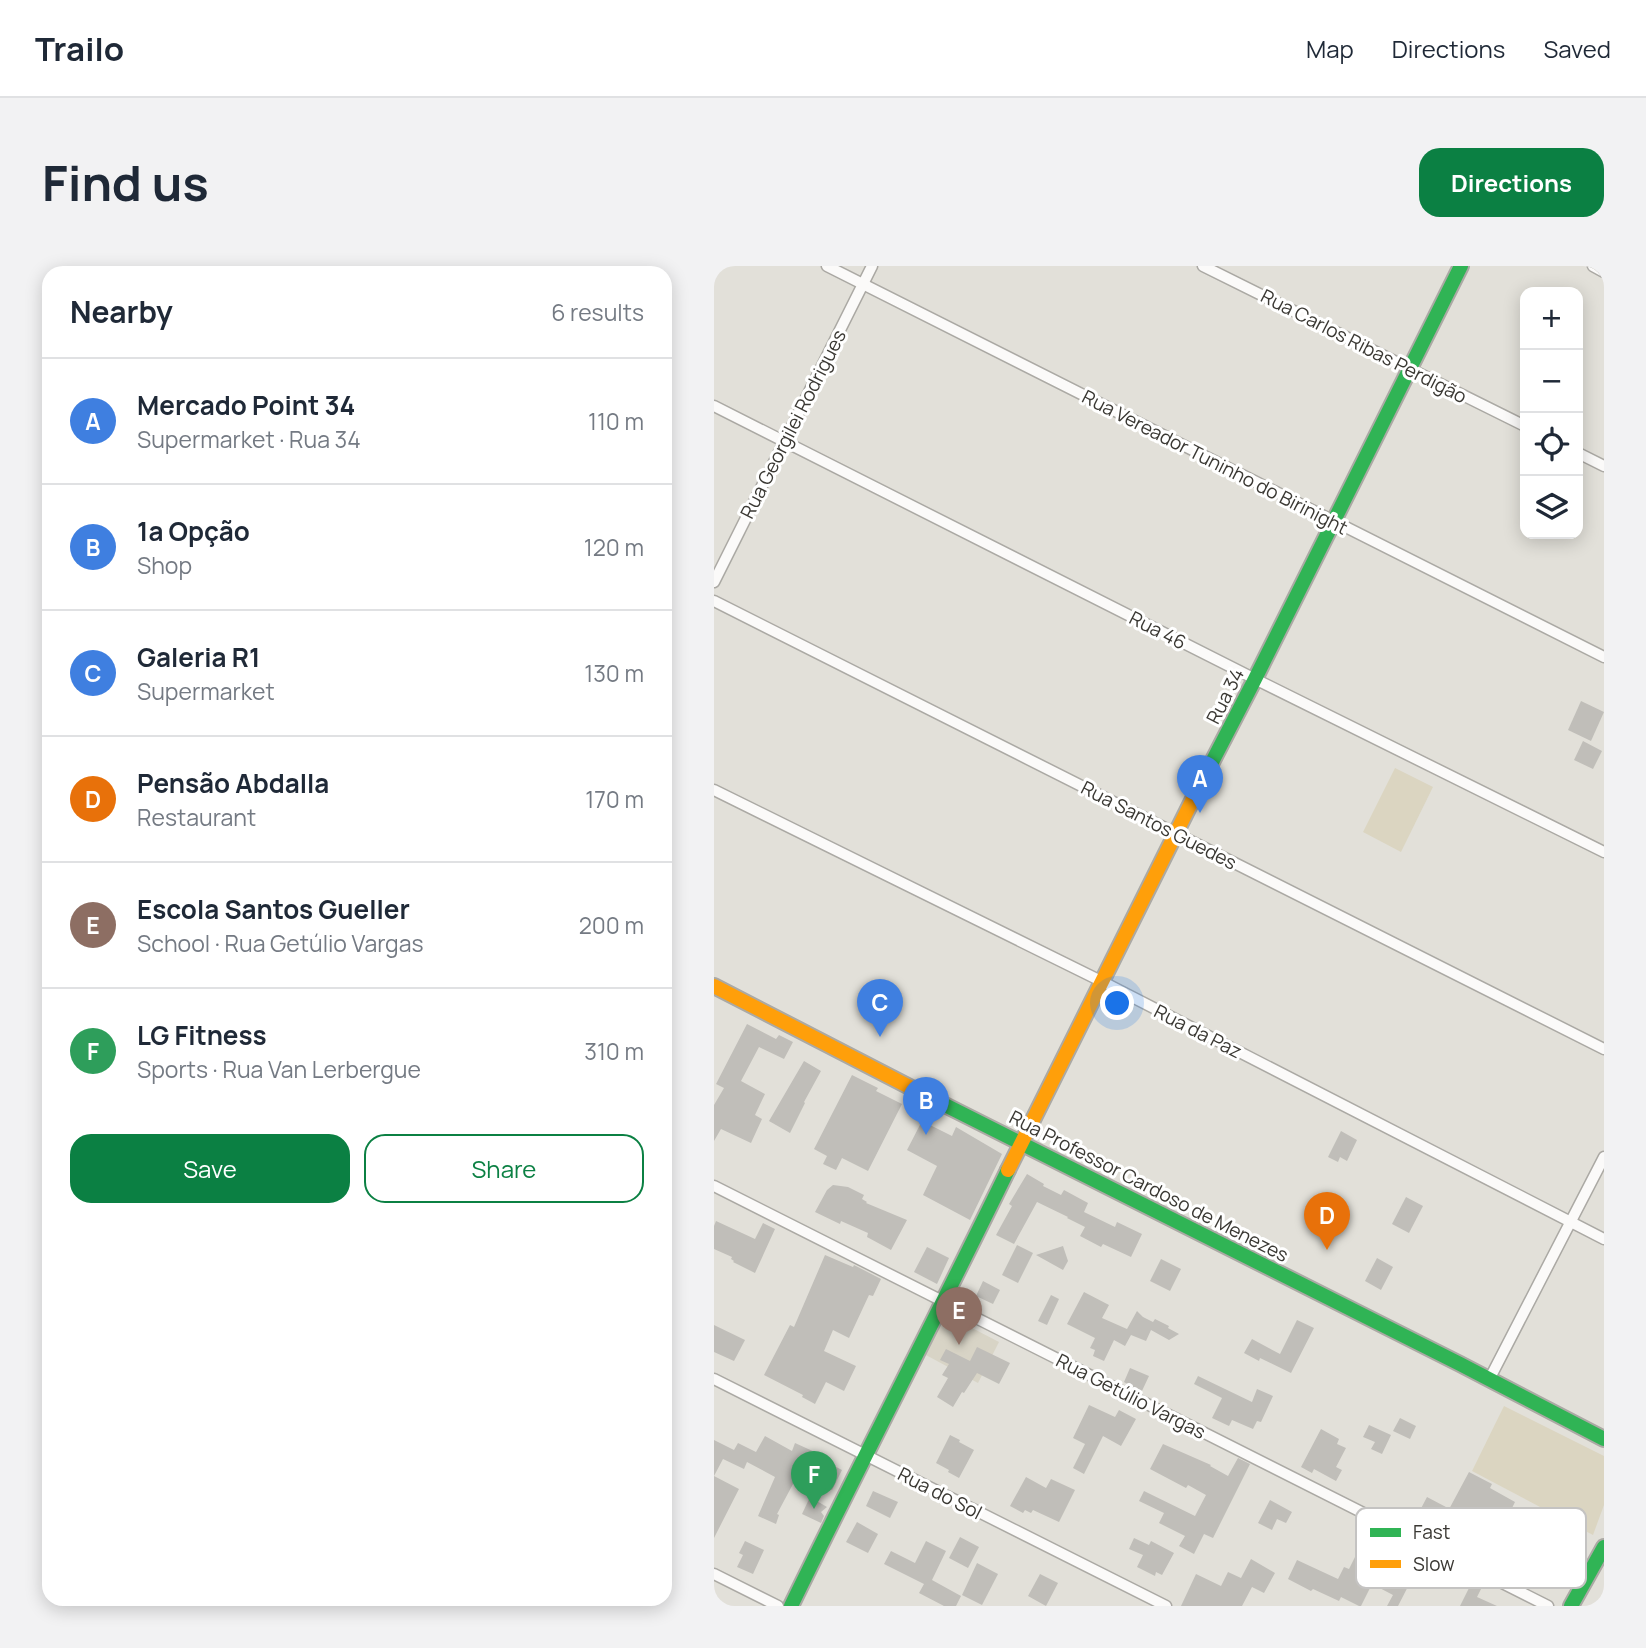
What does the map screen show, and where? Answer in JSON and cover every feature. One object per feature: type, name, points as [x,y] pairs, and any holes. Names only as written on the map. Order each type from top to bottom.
[{"type":"street","name":"Rua Vereador Tuninho do Birinight","points":[[827,266],[1604,657]]},
{"type":"street","name":"Rua Georgilei Rodrigues","points":[[714,582],[872,266]]},
{"type":"street","name":"Rua Carlos Ribas Perdigão","points":[[1203,266],[1520,424]]},
{"type":"street","name":"Rua 34","points":[[791,1606],[1461,266]]},
{"type":"street","points":[[1593,266],[1604,272]]},
{"type":"street","name":"Rua 46","points":[[714,406],[1604,852]]},
{"type":"street","points":[[1583,456],[1604,466]]},
{"type":"street","name":"Rua Santos Guedes","points":[[714,601],[1604,1049]]},
{"type":"street","name":"Rua da Paz","points":[[714,790],[1102,982],[1604,1239]]},
{"type":"street","name":"Rua Professor Cardoso de Menezes","points":[[714,986],[1021,1144],[1490,1378],[1604,1439]]},
{"type":"street","points":[[1490,1378],[1604,1157]]},
{"type":"street","name":"Rua Getúlio Vargas","points":[[714,1186],[1356,1509]]},
{"type":"street","name":"Rua do Sol","points":[[714,1379],[1166,1606]]},
{"type":"street","points":[[1586,1579],[1604,1547]]},
{"type":"street","points":[[714,1574],[778,1606]]},
{"type":"street","name":"Rua Getúlio Vargas","points":[[1512,1588],[1548,1606]]},
{"type":"street","points":[[1571,1606],[1581,1588]]},
{"type":"shaded area","points":[[1395,768],[1433,787],[1401,852],[1363,832]]},
{"type":"shaded area","points":[[945,1314],[999,1342],[978,1383],[924,1354]]},
{"type":"shaded area","points":[[1504,1406],[1604,1456],[1604,1505],[1593,1535],[1586,1531],[1586,1508],[1542,1508],[1472,1471]]},
{"type":"building","points":[[1581,701],[1604,712],[1591,741],[1568,730]]},
{"type":"building","points":[[1583,741],[1602,751],[1593,769],[1574,760]]},
{"type":"building","points":[[747,1024],[776,1039],[779,1035],[793,1042],[784,1059],[759,1047],[741,1081],[765,1094],[755,1115],[762,1119],[751,1143],[721,1129],[714,1141],[714,1105],[724,1088],[716,1084]]},
{"type":"building","points":[[804,1061],[821,1071],[790,1133],[769,1121]]},
{"type":"building","points":[[852,1075],[902,1104],[868,1171],[842,1158],[836,1170],[823,1164],[827,1156],[814,1149]]},
{"type":"building","points":[[922,1121],[952,1136],[956,1127],[1002,1154],[970,1220],[923,1195],[937,1166],[907,1150]]},
{"type":"building","points":[[1341,1131],[1357,1140],[1347,1161],[1340,1157],[1338,1162],[1328,1157]]},
{"type":"building","points":[[1027,1174],[1061,1195],[1064,1190],[1088,1203],[1084,1212],[1115,1227],[1117,1222],[1142,1234],[1131,1257],[1103,1244],[1101,1247],[1080,1236],[1085,1227],[1037,1202],[1014,1244],[996,1235],[1012,1206],[1009,1204]]},
{"type":"building","points":[[833,1185],[848,1187],[864,1195],[862,1199],[866,1203],[907,1220],[891,1250],[867,1237],[868,1233],[815,1212],[827,1190]]},
{"type":"building","points":[[1406,1197],[1423,1206],[1409,1233],[1392,1224]]},
{"type":"building","points":[[716,1221],[755,1239],[763,1223],[775,1229],[755,1273],[733,1262],[732,1257],[714,1249]]},
{"type":"building","points":[[1017,1245],[1033,1253],[1018,1283],[1002,1275]]},
{"type":"building","points":[[1063,1246],[1068,1261],[1063,1270],[1036,1255]]},
{"type":"building","points":[[927,1247],[949,1258],[937,1284],[914,1272]]},
{"type":"building","points":[[825,1255],[853,1267],[854,1265],[881,1279],[873,1296],[869,1295],[849,1338],[833,1330],[824,1351],[856,1366],[844,1391],[826,1382],[815,1404],[764,1375],[790,1325],[794,1327]]},
{"type":"building","points":[[1377,1258],[1393,1267],[1381,1290],[1365,1281]]},
{"type":"building","points":[[1161,1259],[1181,1269],[1170,1291],[1150,1281]]},
{"type":"building","points":[[983,1281],[1000,1290],[993,1304],[976,1296]]},
{"type":"building","points":[[1084,1292],[1109,1305],[1102,1318],[1127,1329],[1137,1311],[1143,1317],[1153,1322],[1155,1319],[1179,1334],[1169,1340],[1151,1330],[1146,1341],[1131,1335],[1125,1346],[1114,1340],[1104,1361],[1093,1356],[1095,1350],[1090,1348],[1095,1338],[1067,1324]]},
{"type":"building","points":[[1051,1295],[1059,1299],[1047,1325],[1038,1321]]},
{"type":"building","points":[[1297,1320],[1314,1328],[1291,1373],[1244,1353],[1252,1339],[1280,1354]]},
{"type":"building","points":[[714,1325],[745,1340],[734,1361],[714,1352]]},
{"type":"building","points":[[977,1347],[1010,1363],[999,1384],[977,1373],[953,1407],[937,1397],[948,1378],[942,1375],[949,1364],[940,1360],[946,1349],[970,1361]]},
{"type":"building","points":[[1130,1368],[1149,1376],[1141,1393],[1124,1382]]},
{"type":"building","points":[[1198,1376],[1252,1402],[1257,1389],[1273,1396],[1261,1422],[1257,1421],[1253,1429],[1232,1420],[1229,1426],[1212,1418],[1222,1398],[1194,1384]]},
{"type":"building","points":[[1089,1405],[1115,1417],[1119,1410],[1136,1419],[1121,1446],[1103,1436],[1084,1474],[1073,1468],[1085,1444],[1073,1438]]},
{"type":"building","points":[[1400,1418],[1416,1426],[1410,1439],[1393,1431]]},
{"type":"building","points":[[1369,1425],[1391,1435],[1382,1454],[1371,1449],[1375,1442],[1363,1437]]},
{"type":"building","points":[[1321,1429],[1339,1439],[1337,1444],[1346,1448],[1336,1467],[1342,1470],[1336,1481],[1314,1469],[1312,1473],[1301,1467]]},
{"type":"building","points":[[950,1435],[974,1450],[959,1478],[936,1463]]},
{"type":"building","points":[[765,1436],[792,1451],[795,1443],[817,1453],[815,1456],[842,1470],[832,1490],[817,1484],[819,1477],[801,1469],[777,1514],[776,1524],[758,1516],[775,1477],[747,1462],[744,1469],[723,1459],[714,1476],[714,1440],[734,1450],[738,1443],[756,1452]]},
{"type":"building","points":[[1163,1444],[1211,1465],[1228,1476],[1238,1458],[1250,1464],[1213,1538],[1204,1534],[1194,1554],[1179,1546],[1185,1536],[1159,1523],[1164,1513],[1139,1501],[1144,1491],[1195,1516],[1206,1495],[1150,1469]]},
{"type":"building","points":[[1469,1472],[1492,1484],[1490,1488],[1515,1502],[1512,1508],[1450,1508]]},
{"type":"building","points":[[714,1476],[739,1489],[714,1538]]},
{"type":"building","points":[[1026,1477],[1046,1488],[1051,1479],[1075,1490],[1059,1522],[1033,1510],[1031,1513],[1025,1510],[1023,1513],[1010,1506]]},
{"type":"building","points":[[873,1491],[898,1502],[890,1518],[866,1506]]},
{"type":"building","points":[[810,1497],[827,1507],[821,1512],[824,1516],[821,1523],[802,1514]]},
{"type":"building","points":[[1427,1497],[1446,1507],[1445,1508],[1421,1508]]},
{"type":"building","points":[[1270,1500],[1292,1512],[1286,1523],[1277,1519],[1272,1530],[1258,1523]]},
{"type":"building","points":[[857,1522],[878,1534],[868,1553],[846,1542]]},
{"type":"building","points":[[960,1537],[979,1547],[968,1568],[949,1558]]},
{"type":"building","points":[[1134,1538],[1149,1545],[1151,1541],[1174,1553],[1162,1575],[1156,1572],[1155,1576],[1137,1567],[1143,1555],[1129,1549]]},
{"type":"building","points":[[745,1541],[764,1550],[753,1574],[737,1567],[743,1555],[739,1553]]},
{"type":"building","points":[[926,1541],[946,1551],[932,1580],[961,1596],[956,1606],[944,1606],[919,1593],[924,1584],[884,1564],[891,1551],[915,1563]]},
{"type":"building","points":[[1356,1555],[1356,1588],[1370,1588],[1361,1606],[1341,1597],[1339,1601],[1313,1589],[1311,1591],[1288,1579],[1297,1560],[1338,1579],[1344,1567],[1349,1569]]},
{"type":"building","points":[[1251,1559],[1275,1573],[1264,1593],[1252,1587],[1242,1606],[1181,1606],[1196,1574],[1221,1586],[1228,1572],[1241,1578]]},
{"type":"building","points":[[977,1563],[998,1574],[982,1605],[962,1595]]},
{"type":"building","points":[[1040,1574],[1058,1583],[1046,1606],[1028,1596]]},
{"type":"building","points":[[1380,1588],[1407,1588],[1398,1606],[1387,1606],[1393,1595]]},
{"type":"building","points":[[1469,1588],[1482,1588],[1477,1597],[1497,1606],[1460,1606]]},
{"type":"traffic: fast","points":[[1196,793],[1461,266]]},
{"type":"traffic: fast","points":[[931,1098],[1604,1439]]},
{"type":"traffic: fast","points":[[791,1606],[1008,1170]]},
{"type":"traffic: fast","points":[[1586,1579],[1604,1547]]},
{"type":"traffic: fast","points":[[1571,1606],[1581,1588]]},
{"type":"traffic: slow","points":[[1008,1170],[1196,793]]},
{"type":"traffic: slow","points":[[714,986],[931,1098]]},
{"type":"place","name":"Mercado Point 34","points":[[1200,813]]},
{"type":"place","name":"Galeria R1","points":[[880,1037]]},
{"type":"place","name":"1a Opção","points":[[926,1135]]},
{"type":"place","name":"Pensão Abdalla","points":[[1327,1250]]},
{"type":"place","name":"Escola Santos Gueller","points":[[959,1345]]},
{"type":"place","name":"LG Fitness","points":[[814,1509]]}]
